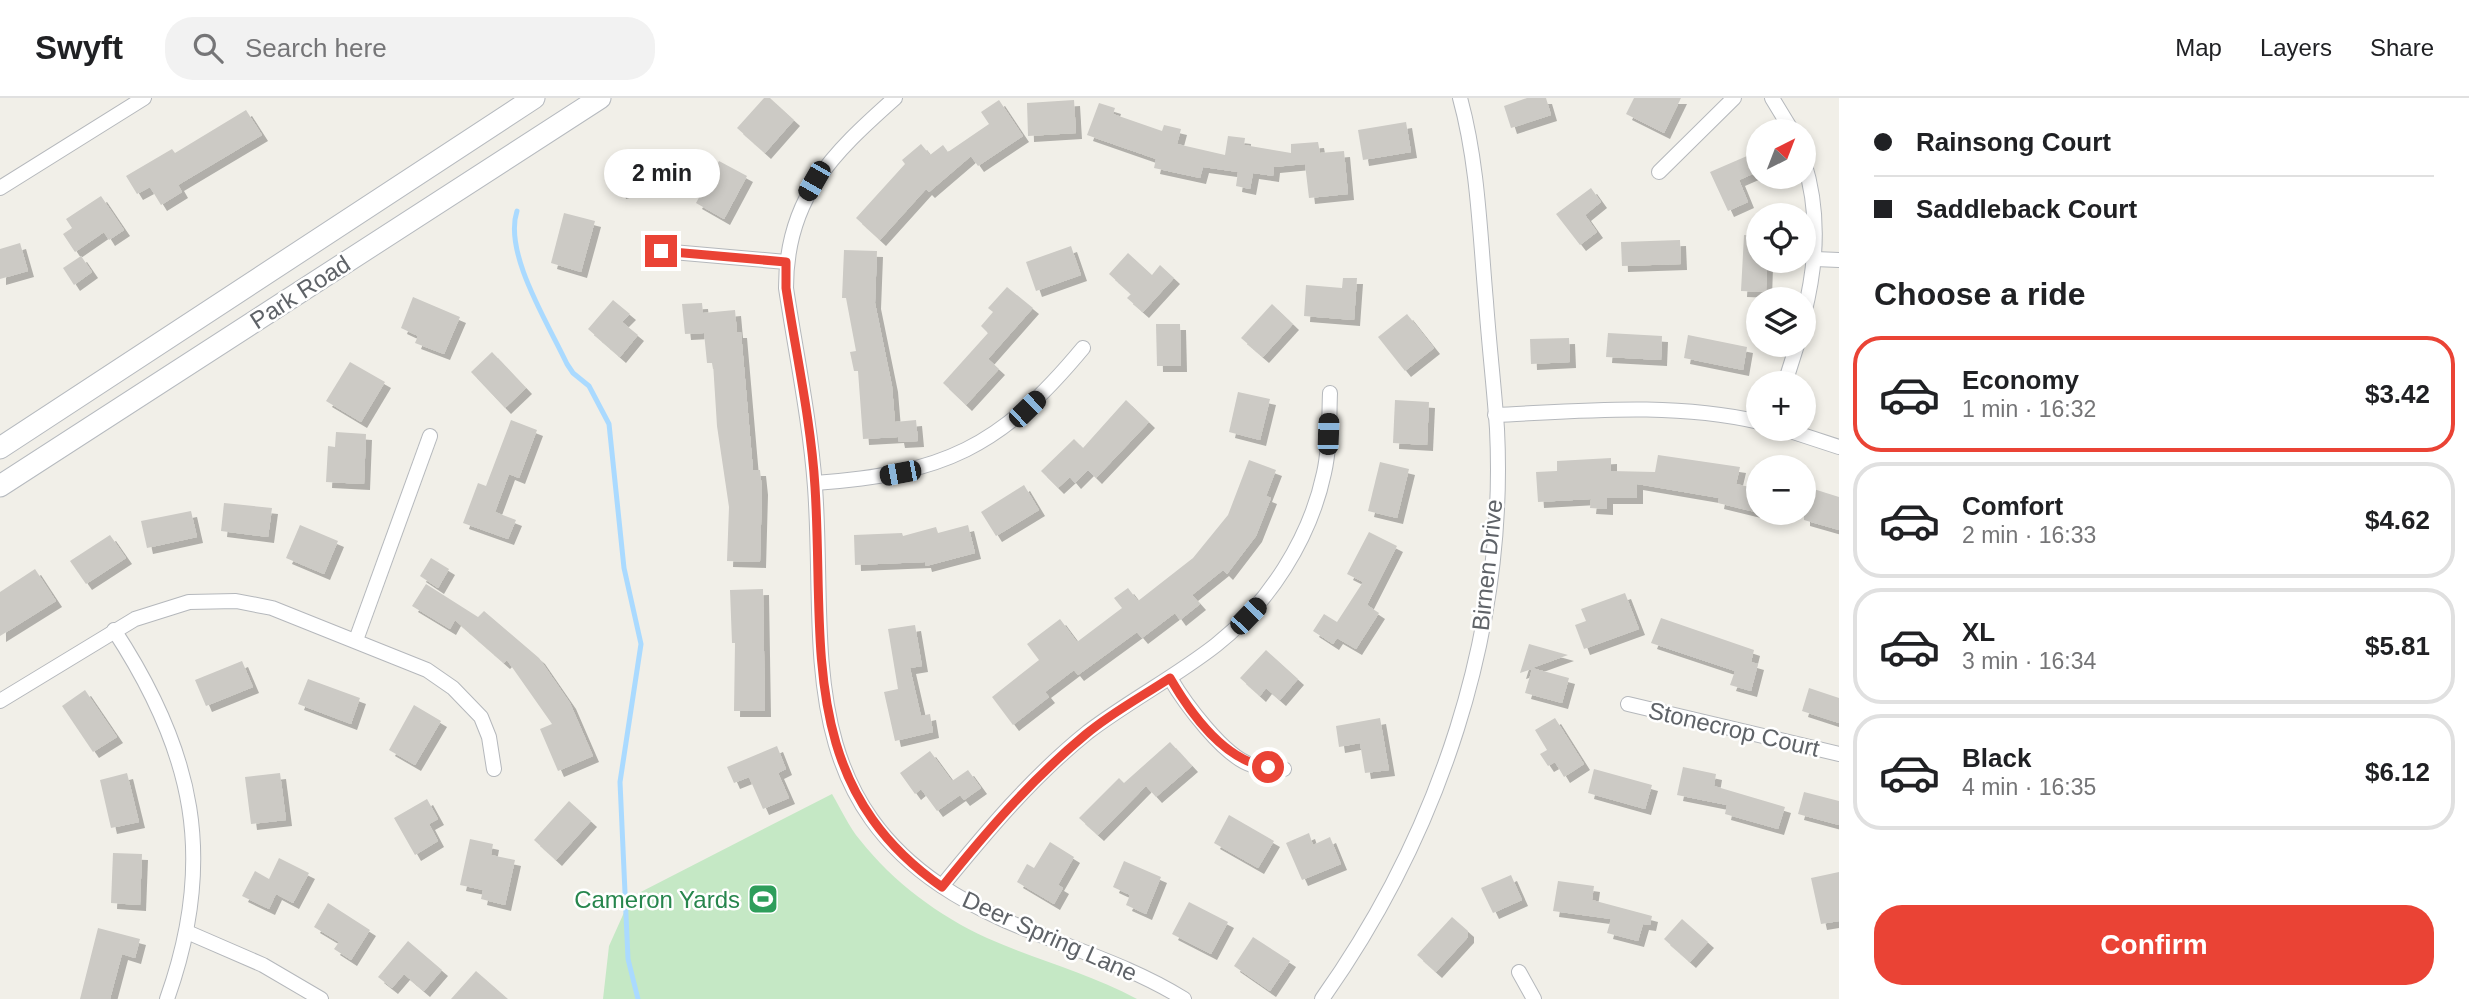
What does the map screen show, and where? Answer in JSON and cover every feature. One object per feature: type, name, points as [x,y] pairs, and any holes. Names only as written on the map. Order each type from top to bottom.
[{"type":"main road","name":"Park Road","points":[[0,448],[534,98]]},
{"type":"main road","name":"Park Road","points":[[0,486],[600,98]]},
{"type":"street","points":[[0,187],[144,98]]},
{"type":"street","name":"Deer Spring Lane","points":[[895,98],[833,155],[814,181],[794,225],[786,262],[786,288],[815,483],[821,678],[831,733],[857,795],[877,826],[900,853],[942,887],[999,919],[1087,951],[1184,999]]},
{"type":"street","name":"Birnen Drive","points":[[1322,999],[1378,913],[1415,841],[1452,747],[1471,683],[1492,548],[1495,415],[1479,226],[1460,98]]},
{"type":"street","points":[[1659,172],[1734,98]]},
{"type":"street","points":[[1772,98],[1785,119]]},
{"type":"street","points":[[661,251],[786,262]]},
{"type":"street","points":[[1816,259],[1839,260]]},
{"type":"street","points":[[815,483],[879,477],[921,469],[955,456],[992,435],[1027,409],[1083,348]]},
{"type":"street","points":[[942,887],[996,821],[1039,776],[1105,719],[1170,678],[1235,629],[1261,602],[1306,529],[1324,472],[1330,393]]},
{"type":"street","points":[[1495,415],[1645,408],[1692,411],[1746,420]]},
{"type":"street","points":[[356,640],[430,436]]},
{"type":"street","points":[[1816,439],[1839,447]]},
{"type":"street","points":[[0,701],[114,630],[171,606],[201,601],[236,601],[272,608],[427,670],[467,700],[481,717],[489,737],[494,769]]},
{"type":"street","points":[[114,630],[163,715],[184,778],[192,824],[194,866],[187,932],[167,999]]},
{"type":"street","points":[[1170,678],[1193,714],[1236,754],[1251,765],[1284,769]]},
{"type":"street","name":"Stonecrop Court","points":[[1628,704],[1839,754]]},
{"type":"street","points":[[187,932],[263,965],[321,999]]},
{"type":"street","points":[[1519,972],[1534,999]]},
{"type":"green space","points":[[832,794],[852,829],[873,855],[902,884],[934,908],[987,938],[1137,999],[603,999],[609,946],[631,897]]},
{"type":"building","points":[[764,98],[770,98],[794,120],[765,153],[737,128]]},
{"type":"building","points":[[1527,98],[1546,98],[1551,115],[1511,128],[1504,106]]},
{"type":"building","points":[[1634,98],[1681,98],[1664,133],[1626,114]]},
{"type":"building","points":[[999,100],[1023,136],[978,166],[971,156],[929,192],[926,189],[880,240],[856,218],[905,164],[902,160],[921,144],[930,155],[943,145],[948,152],[989,124],[981,112]]},
{"type":"building","points":[[1074,100],[1076,133],[1028,136],[1027,103]]},
{"type":"building","points":[[1099,103],[1115,108],[1113,114],[1162,131],[1164,125],[1181,129],[1177,144],[1225,155],[1228,136],[1245,138],[1244,145],[1291,153],[1291,144],[1318,142],[1320,153],[1344,151],[1348,194],[1309,198],[1305,164],[1274,167],[1273,176],[1253,173],[1250,189],[1236,186],[1238,172],[1203,167],[1200,178],[1154,168],[1156,159],[1087,135]]},
{"type":"building","points":[[246,110],[262,135],[178,185],[182,192],[161,205],[150,187],[137,194],[126,176],[172,149],[175,153]]},
{"type":"building","points":[[1406,122],[1411,152],[1363,160],[1358,130]]},
{"type":"building","points":[[648,150],[657,183],[620,193],[611,160]]},
{"type":"building","points":[[1746,156],[1746,177],[1739,180],[1748,202],[1728,211],[1710,172]]},
{"type":"building","points":[[719,161],[747,176],[724,219],[696,203]]},
{"type":"building","points":[[1591,188],[1601,202],[1585,215],[1597,232],[1580,245],[1556,214]]},
{"type":"building","points":[[101,196],[124,230],[109,240],[104,232],[75,252],[63,234],[72,228],[66,219]]},
{"type":"building","points":[[564,213],[595,221],[581,272],[551,263]]},
{"type":"building","points":[[1746,235],[1746,273],[1767,273],[1766,287],[1746,287],[1746,291],[1741,291]]},
{"type":"building","points":[[1680,240],[1681,264],[1622,266],[1621,242]]},
{"type":"building","points":[[20,243],[28,271],[0,279],[0,249]]},
{"type":"building","points":[[1071,246],[1081,275],[1036,291],[1026,262]]},
{"type":"building","points":[[844,250],[877,251],[875,303],[892,386],[895,422],[916,420],[918,441],[899,442],[898,437],[863,439],[858,371],[854,371],[850,352],[856,351],[846,298],[842,298]]},
{"type":"building","points":[[1128,253],[1152,275],[1160,265],[1174,278],[1143,312],[1127,298],[1131,294],[1109,274]]},
{"type":"building","points":[[81,256],[92,272],[74,285],[63,268]]},
{"type":"building","points":[[1343,278],[1357,278],[1354,320],[1304,316],[1306,285],[1342,288]]},
{"type":"building","points":[[1007,287],[1033,308],[988,359],[999,369],[966,405],[943,383],[988,333],[981,326],[993,312],[988,308]]},
{"type":"building","points":[[413,297],[460,317],[444,354],[415,343],[418,336],[401,328]]},
{"type":"building","points":[[613,300],[630,314],[622,322],[638,335],[620,357],[588,329]]},
{"type":"building","points":[[702,303],[703,313],[735,310],[737,332],[741,332],[753,470],[760,470],[762,489],[760,562],[727,561],[729,507],[717,426],[713,363],[707,363],[704,333],[685,334],[682,304]]},
{"type":"building","points":[[1272,304],[1293,324],[1263,357],[1241,338]]},
{"type":"building","points":[[1407,314],[1434,348],[1405,371],[1378,337]]},
{"type":"building","points":[[1156,324],[1180,324],[1181,366],[1157,366]]},
{"type":"building","points":[[1608,333],[1662,336],[1661,360],[1606,357]]},
{"type":"building","points":[[1688,335],[1746,347],[1743,370],[1684,358]]},
{"type":"building","points":[[1569,338],[1570,362],[1531,364],[1530,339]]},
{"type":"building","points":[[492,352],[526,388],[505,408],[471,372]]},
{"type":"building","points":[[350,362],[385,382],[361,422],[326,401]]},
{"type":"building","points":[[1238,392],[1270,399],[1260,440],[1229,432]]},
{"type":"building","points":[[1126,400],[1149,422],[1096,478],[1088,470],[1075,483],[1070,477],[1058,488],[1041,471],[1074,439],[1083,448]]},
{"type":"building","points":[[1395,400],[1429,402],[1427,445],[1393,443]]},
{"type":"building","points":[[511,420],[537,430],[519,478],[509,474],[495,512],[516,520],[508,539],[463,523],[478,483],[486,486]]},
{"type":"building","points":[[336,432],[366,434],[364,484],[326,482],[328,446],[335,447]]},
{"type":"building","points":[[1658,455],[1740,467],[1736,484],[1746,486],[1746,510],[1718,503],[1719,498],[1637,484],[1637,498],[1607,498],[1607,509],[1590,508],[1591,499],[1538,502],[1536,472],[1557,471],[1557,461],[1611,458],[1611,471],[1655,472]]},
{"type":"building","points":[[1249,460],[1276,470],[1266,496],[1271,498],[1256,536],[1227,574],[1223,570],[1192,595],[1200,604],[1180,620],[1175,613],[1142,638],[1137,632],[1078,675],[1074,670],[1045,692],[1049,697],[1013,725],[992,697],[1039,660],[1027,644],[1060,619],[1077,642],[1122,608],[1114,598],[1128,588],[1138,601],[1193,558],[1228,515]]},
{"type":"building","points":[[1380,462],[1409,469],[1397,518],[1368,511]]},
{"type":"building","points":[[1024,485],[1039,510],[996,536],[981,512]]},
{"type":"building","points":[[1816,490],[1839,497],[1839,530],[1816,523]]},
{"type":"building","points":[[224,503],[272,508],[268,537],[221,531]]},
{"type":"building","points":[[191,511],[197,537],[147,548],[141,521]]},
{"type":"building","points":[[300,525],[338,541],[324,574],[286,558]]},
{"type":"building","points":[[968,525],[975,553],[926,566],[925,562],[855,565],[854,535],[902,533],[903,536],[936,527],[938,533]]},
{"type":"building","points":[[1369,532],[1397,546],[1367,605],[1379,613],[1356,649],[1337,638],[1333,644],[1313,631],[1324,614],[1337,622],[1363,582],[1347,574]]},
{"type":"building","points":[[110,535],[126,558],[86,584],[70,561]]},
{"type":"building","points":[[431,558],[449,569],[438,588],[420,576]]},
{"type":"building","points":[[35,569],[56,601],[0,636],[0,592]]},
{"type":"building","points":[[426,584],[478,617],[484,611],[539,658],[570,703],[593,756],[558,771],[540,729],[552,724],[507,660],[504,663],[455,620],[450,629],[412,606]]},
{"type":"building","points":[[763,589],[765,711],[734,711],[735,643],[732,643],[730,590]]},
{"type":"building","points":[[1625,593],[1639,629],[1584,649],[1575,625],[1586,621],[1581,609]]},
{"type":"building","points":[[1661,618],[1754,650],[1751,662],[1758,664],[1751,691],[1730,685],[1735,671],[1651,643]]},
{"type":"building","points":[[915,625],[922,666],[910,668],[921,716],[930,714],[933,732],[895,741],[884,692],[898,689],[888,629]]},
{"type":"building","points":[[1529,644],[1568,655],[1532,668],[1569,678],[1562,703],[1525,693],[1532,669],[1520,673]]},
{"type":"building","points":[[1266,650],[1298,679],[1280,700],[1266,688],[1260,696],[1240,678]]},
{"type":"building","points":[[242,661],[253,687],[206,706],[195,680]]},
{"type":"building","points":[[308,679],[360,698],[351,724],[298,704]]},
{"type":"building","points":[[1809,688],[1839,698],[1839,723],[1802,711]]},
{"type":"building","points":[[85,690],[117,737],[93,752],[62,706]]},
{"type":"building","points":[[414,705],[441,721],[415,765],[389,750]]},
{"type":"building","points":[[1380,718],[1389,770],[1365,773],[1360,743],[1339,747],[1336,726]]},
{"type":"building","points":[[1555,718],[1584,764],[1564,777],[1555,762],[1548,766],[1540,754],[1547,750],[1535,730]]},
{"type":"building","points":[[1170,742],[1192,766],[1156,797],[1146,786],[1098,835],[1079,818],[1119,778],[1124,783]]},
{"type":"building","points":[[777,746],[786,769],[778,773],[789,798],[763,809],[749,777],[734,783],[727,767]]},
{"type":"building","points":[[930,751],[952,781],[968,770],[981,788],[964,800],[960,795],[937,811],[921,789],[915,794],[900,773]]},
{"type":"building","points":[[1683,767],[1716,774],[1714,786],[1785,807],[1778,829],[1725,814],[1727,805],[1677,795]]},
{"type":"building","points":[[1594,769],[1652,785],[1645,809],[1588,793]]},
{"type":"building","points":[[127,773],[139,822],[111,828],[100,780]]},
{"type":"building","points":[[280,773],[286,820],[251,824],[245,777]]},
{"type":"building","points":[[1804,792],[1839,801],[1839,825],[1798,814]]},
{"type":"building","points":[[427,799],[438,819],[429,824],[438,841],[415,855],[394,818]]},
{"type":"building","points":[[569,801],[591,821],[556,860],[534,840]]},
{"type":"building","points":[[1229,815],[1274,841],[1258,868],[1214,843]]},
{"type":"building","points":[[1309,833],[1313,845],[1330,837],[1341,864],[1302,880],[1286,843]]},
{"type":"building","points":[[470,839],[493,844],[491,855],[515,860],[505,905],[481,899],[483,890],[460,885]]},
{"type":"building","points":[[1050,842],[1074,857],[1058,885],[1063,888],[1054,904],[1017,882],[1027,864],[1034,868]]},
{"type":"building","points":[[113,853],[142,854],[140,905],[111,903]]},
{"type":"building","points":[[279,858],[309,873],[293,903],[276,894],[269,909],[242,896],[255,871],[269,879]]},
{"type":"building","points":[[1124,861],[1161,877],[1146,914],[1126,905],[1130,895],[1113,887]]},
{"type":"building","points":[[1839,872],[1839,921],[1821,924],[1811,878]]},
{"type":"building","points":[[1511,875],[1522,900],[1493,913],[1481,888]]},
{"type":"building","points":[[1558,881],[1594,886],[1592,900],[1652,916],[1650,925],[1643,924],[1638,941],[1607,933],[1611,919],[1553,911]]},
{"type":"building","points":[[1189,902],[1228,922],[1211,954],[1172,934]]},
{"type":"building","points":[[328,903],[370,930],[351,960],[334,949],[339,942],[314,927]]},
{"type":"building","points":[[1452,917],[1468,931],[1468,937],[1436,972],[1417,955]]},
{"type":"building","points":[[1682,919],[1708,942],[1690,962],[1664,939]]},
{"type":"building","points":[[98,928],[140,939],[135,958],[122,954],[110,999],[80,999]]},
{"type":"building","points":[[1253,937],[1290,961],[1270,991],[1234,966]]},
{"type":"building","points":[[408,941],[442,970],[424,991],[404,974],[392,988],[378,977]]},
{"type":"building","points":[[476,971],[508,999],[451,999]]},
{"type":"waterway","points":[[517,211],[514,228],[516,247],[530,289],[567,364],[573,373],[589,386],[609,424],[624,568],[641,644],[620,782],[628,959],[638,999]]},
{"type":"place","name":"Cameron Yards","points":[[763,899]]},
{"type":"route","points":[[661,251],[786,262],[786,288],[815,483],[821,678],[831,733],[857,795],[877,826],[900,853],[928,877],[942,887],[996,821],[1039,776],[1105,719],[1170,678],[1181,698],[1214,737],[1246,763],[1268,767]]}]
